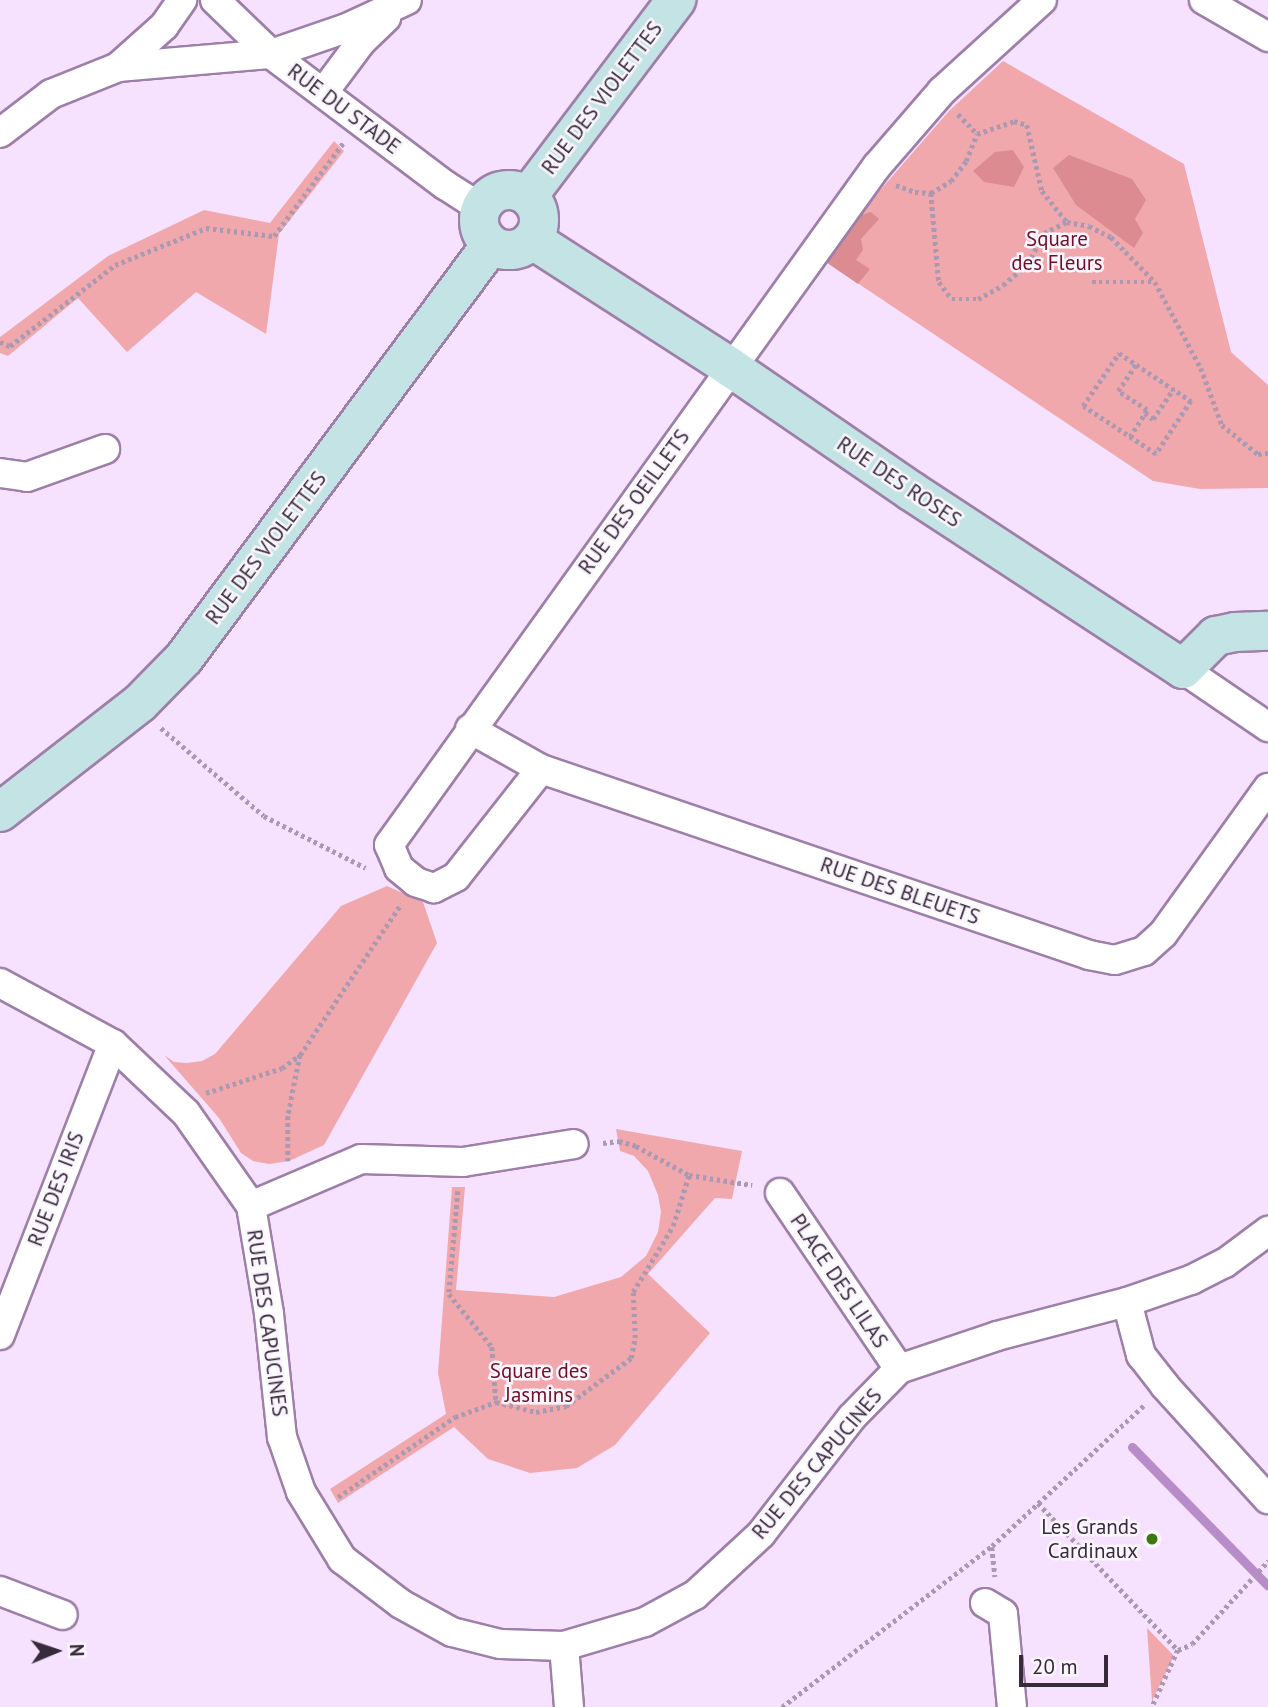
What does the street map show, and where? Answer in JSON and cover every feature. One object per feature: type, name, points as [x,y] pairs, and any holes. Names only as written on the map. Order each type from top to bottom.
[{"type":"street","points":[[118,66],[164,26],[182,0]]},
{"type":"street","name":"RUE DU STADE","points":[[215,0],[271,54],[358,121],[481,208]]},
{"type":"street","name":"RUE DES VIOLETTES","points":[[528,196],[676,0]]},
{"type":"street","name":"RUE DES OEILLETS","points":[[416,882],[399,868],[389,845],[470,729],[877,166],[942,91],[1042,0]]},
{"type":"street","points":[[1204,0],[1268,37]]},
{"type":"street","points":[[0,133],[51,94],[118,66],[271,54],[346,28],[407,1]]},
{"type":"street","points":[[323,93],[360,42],[407,1]]},
{"type":"street","points":[[516,190],[528,196],[539,212],[540,222],[533,240],[525,247],[509,251],[491,245],[481,232],[481,208],[491,195],[501,191],[516,190]]},
{"type":"street","name":"RUE DES ROSES","points":[[533,240],[730,367],[911,491],[1183,669]]},
{"type":"street","name":"RUE DES VIOLETTES","points":[[0,812],[140,704],[184,658],[491,245]]},
{"type":"street","points":[[0,473],[27,477],[104,449]]},
{"type":"street","points":[[1268,631],[1235,632],[1216,636],[1183,669],[1268,727]]},
{"type":"street","name":"RUE DES BLEUETS","points":[[470,729],[541,769],[1089,955],[1115,960],[1144,951],[1163,934],[1268,788]]},
{"type":"street","points":[[416,882],[434,888],[456,877],[541,769]]},
{"type":"street","name":"RUE DES CAPUCINES","points":[[0,983],[113,1044],[186,1113],[251,1206],[269,1314],[282,1437],[301,1492],[342,1559],[401,1604],[452,1632],[500,1644],[564,1647],[645,1622],[695,1595],[761,1534],[852,1417],[899,1369],[997,1336],[1127,1302],[1202,1274],[1225,1263],[1268,1231]]},
{"type":"street","name":"RUE DES IRIS","points":[[0,1335],[113,1044]]},
{"type":"street","points":[[251,1206],[360,1159],[463,1162],[574,1144]]},
{"type":"street","name":"PLACE DES LILAS","points":[[780,1193],[899,1369]]},
{"type":"street","points":[[1127,1302],[1141,1354],[1165,1385],[1268,1499]]},
{"type":"street","points":[[0,1591],[63,1615]]},
{"type":"street","points":[[985,1603],[1003,1614],[1012,1707]]},
{"type":"street","points":[[564,1647],[569,1707]]},
{"type":"path","points":[[942,91],[952,108],[977,134]]},
{"type":"path","points":[[0,342],[10,346],[115,265],[206,228],[274,236],[358,121]]},
{"type":"path","points":[[898,186],[931,193],[951,181],[966,160],[977,134],[1014,121],[1027,125],[1042,191],[1067,222]]},
{"type":"path","points":[[931,193],[939,282],[952,299],[978,299],[1003,285],[1028,264],[1044,233],[1067,222],[1089,226],[1111,237],[1155,282],[1201,368],[1222,425],[1258,454],[1268,453]]},
{"type":"path","points":[[1092,282],[1155,282]]},
{"type":"path","points":[[1119,353],[1173,389],[1191,401],[1156,454],[1083,407],[1119,353]]},
{"type":"path","points":[[1130,437],[1147,410],[1118,391],[1136,364]]},
{"type":"path","points":[[1145,413],[1153,419],[1173,389]]},
{"type":"path","points":[[140,704],[157,724],[264,816],[367,869],[416,882],[300,1055],[282,1068],[201,1095],[186,1113]]},
{"type":"path","points":[[289,1189],[288,1116],[300,1055]]},
{"type":"path","points":[[574,1144],[619,1140],[652,1152],[689,1175],[737,1181],[780,1193]]},
{"type":"path","points":[[314,1513],[455,1417],[496,1402],[536,1412],[566,1406],[631,1358],[635,1338],[633,1292],[673,1226],[689,1175]]},
{"type":"path","points":[[457,1202],[449,1294],[492,1347],[496,1402]]},
{"type":"path","points":[[782,1707],[992,1546],[1165,1385]]},
{"type":"path","points":[[1038,1503],[1178,1650]]},
{"type":"path","points":[[1152,1707],[1178,1650],[1192,1644],[1267,1563]]},
{"type":"green space","name":"Square des Fleurs","points":[[1003,61],[1184,164],[1231,352],[1268,385],[1268,488],[1200,489],[1153,481],[826,262],[875,196],[949,111]]},
{"type":"green space","points":[[334,141],[344,151],[279,234],[266,334],[196,292],[127,352],[78,298],[8,356],[0,353],[0,337],[108,256],[204,210],[270,223]]},
{"type":"green space","points":[[387,886],[423,902],[437,943],[324,1145],[289,1161],[269,1164],[253,1161],[241,1153],[219,1118],[164,1055],[174,1062],[187,1063],[202,1061],[215,1054],[341,906]]},
{"type":"green space","name":"Square des Jasmins","points":[[616,1129],[742,1151],[732,1199],[715,1198],[648,1274],[710,1333],[615,1445],[577,1468],[530,1473],[488,1459],[454,1427],[338,1503],[330,1489],[446,1414],[438,1373],[452,1187],[465,1187],[456,1290],[554,1297],[621,1277],[646,1256],[658,1232],[661,1212],[658,1195],[648,1171],[634,1156],[620,1151]]},
{"type":"green space","points":[[1147,1628],[1174,1656],[1152,1701]]},
{"type":"shaded area","points":[[1013,150],[1024,167],[1014,187],[984,182],[973,171],[995,152]]},
{"type":"shaded area","points":[[1069,155],[1132,179],[1146,200],[1135,219],[1143,233],[1134,248],[1076,205],[1053,168]]},
{"type":"shaded area","points":[[871,212],[879,219],[861,239],[863,250],[856,260],[870,269],[858,284],[826,262],[861,215]]},
{"type":"waterway","points":[[1132,1447],[1268,1586]]},
{"type":"place","name":"Les Grands Cardinaux","points":[[1152,1539]]}]
